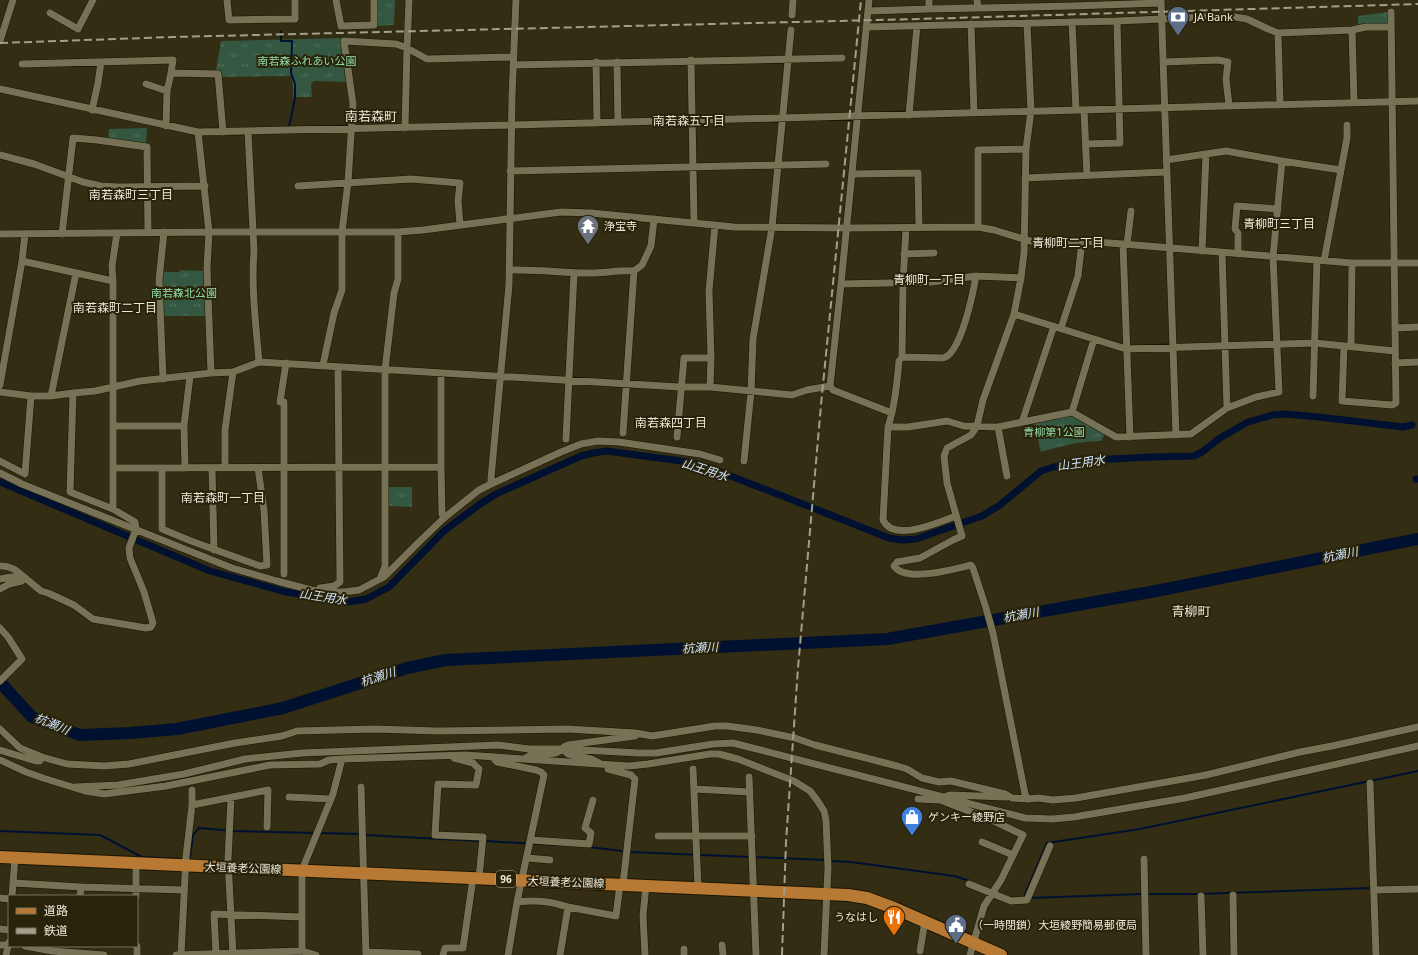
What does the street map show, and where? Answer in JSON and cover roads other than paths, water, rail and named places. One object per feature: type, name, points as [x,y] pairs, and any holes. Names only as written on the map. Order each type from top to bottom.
[{"type":"main road","name":"大垣養老公園線","points":[[0,857],[826,893],[868,898],[925,921],[1001,955]]},
{"type":"street","points":[[0,41],[13,0]]},
{"type":"street","points":[[50,13],[78,29],[93,0]]},
{"type":"street","points":[[227,0],[229,20],[295,19],[295,0]]},
{"type":"street","points":[[335,0],[341,26],[374,25],[374,0]]},
{"type":"street","points":[[405,128],[409,0]]},
{"type":"street","points":[[491,484],[510,270],[510,171],[516,0]]},
{"type":"street","points":[[792,15],[793,0]]},
{"type":"street","points":[[869,0],[830,386],[833,390],[892,413]]},
{"type":"street","points":[[929,0],[929,9]]},
{"type":"street","points":[[977,0],[978,8]]},
{"type":"street","points":[[868,11],[978,8],[1026,3],[1161,1],[1176,435]]},
{"type":"street","points":[[1352,263],[1348,346],[1342,401],[1392,405],[1396,404],[1390,12]]},
{"type":"street","points":[[866,27],[1117,21],[1229,16],[1247,19],[1278,33],[1352,30],[1366,27],[1391,27]]},
{"type":"street","points":[[1086,144],[1120,143],[1117,21]]},
{"type":"street","points":[[1072,22],[1076,110]]},
{"type":"street","points":[[1027,23],[1031,111],[1026,149],[1024,240],[1021,278],[1014,314],[983,400],[977,426],[971,435],[947,448],[944,456],[947,483],[962,536],[920,558],[897,562],[894,566],[897,570],[916,574],[934,573],[971,565],[993,633],[1025,794],[1028,799]]},
{"type":"street","points":[[971,24],[974,113]]},
{"type":"street","points":[[909,115],[917,26]]},
{"type":"street","points":[[744,461],[751,392],[755,325],[772,227],[791,30]]},
{"type":"street","points":[[1352,30],[1354,102]]},
{"type":"street","points":[[1278,33],[1280,104]]},
{"type":"street","points":[[323,365],[334,313],[342,290],[342,232],[348,182],[353,104],[344,41],[396,44],[427,59],[617,62],[842,58]]},
{"type":"street","points":[[22,64],[173,60],[172,73],[167,91],[166,126]]},
{"type":"street","points":[[691,60],[694,223]]},
{"type":"street","points":[[1163,62],[1218,60],[1228,62],[1226,79],[1229,105]]},
{"type":"street","points":[[92,110],[101,62]]},
{"type":"street","points":[[596,62],[597,123]]},
{"type":"street","points":[[617,62],[618,122]]},
{"type":"street","points":[[172,73],[218,74],[223,132]]},
{"type":"street","points":[[146,84],[167,91]]},
{"type":"street","points":[[0,90],[198,132],[512,126],[782,117],[1418,101]]},
{"type":"street","points":[[1084,110],[1087,175]]},
{"type":"street","points":[[1313,396],[1314,343],[1320,261],[1341,170],[1347,138],[1347,125]]},
{"type":"street","points":[[248,131],[253,295],[259,362]]},
{"type":"street","points":[[198,132],[209,232],[207,268],[211,373]]},
{"type":"street","points":[[62,234],[73,138],[147,147],[148,233]]},
{"type":"street","points":[[978,228],[978,150],[1026,149]]},
{"type":"street","points":[[1166,160],[1226,151],[1341,170]]},
{"type":"street","points":[[1202,251],[1206,154]]},
{"type":"street","points":[[0,155],[34,164],[69,178],[101,186],[205,186]]},
{"type":"street","points":[[888,426],[908,427],[948,421],[964,426],[998,427],[1072,412],[1110,435],[1116,437],[1191,434],[1227,408],[1256,397],[1279,392],[1273,257],[1282,161]]},
{"type":"street","points":[[510,171],[826,164]]},
{"type":"street","points":[[1025,178],[1166,172]]},
{"type":"street","points":[[852,174],[918,173],[919,228]]},
{"type":"street","points":[[298,186],[411,179],[460,183],[458,201],[460,224]]},
{"type":"street","points":[[1238,254],[1238,234],[1234,229],[1237,206],[1278,209]]},
{"type":"street","points":[[1130,437],[1126,350],[1125,244],[1131,211]]},
{"type":"street","points":[[0,234],[398,232],[561,212],[592,213],[734,227],[978,228],[994,230],[1030,241],[1082,241],[1352,263],[1418,263]]},
{"type":"street","points":[[510,270],[538,269],[574,273],[597,273],[621,270],[634,271],[642,265],[652,246],[654,219]]},
{"type":"street","points":[[710,387],[711,358],[709,291],[715,225]]},
{"type":"street","points":[[906,228],[903,283],[902,357],[898,361],[896,393],[888,426],[883,520],[885,525],[894,529],[909,530],[923,528],[957,517]]},
{"type":"street","points":[[163,379],[159,280],[164,232]]},
{"type":"street","points":[[379,581],[385,566],[385,370],[394,293],[398,280],[398,232]]},
{"type":"street","points":[[113,509],[114,387],[112,266],[117,233]]},
{"type":"street","points":[[0,385],[22,261],[25,234]]},
{"type":"street","points":[[1022,422],[1078,276],[1082,241]]},
{"type":"street","points":[[904,254],[934,253]]},
{"type":"street","points":[[1222,253],[1227,408]]},
{"type":"street","points":[[22,261],[113,281]]},
{"type":"street","points":[[623,433],[634,271]]},
{"type":"street","points":[[51,396],[76,273]]},
{"type":"street","points":[[566,439],[574,273]]},
{"type":"street","points":[[841,284],[932,282],[976,276],[1021,278]]},
{"type":"street","points":[[902,357],[943,358],[947,357],[951,353],[964,328],[974,292],[976,276]]},
{"type":"street","points":[[1014,314],[1126,350],[1314,343],[1395,351]]},
{"type":"street","points":[[1395,328],[1418,327]]},
{"type":"street","points":[[1072,412],[1094,339]]},
{"type":"street","points":[[677,437],[680,387],[684,358],[711,358]]},
{"type":"street","points":[[0,392],[32,396],[51,396],[114,387],[140,381],[233,372],[259,362],[323,365],[338,368],[440,374],[680,387],[710,387],[792,395],[807,390],[830,386]]},
{"type":"street","points":[[1395,363],[1418,362]]},
{"type":"street","points":[[284,574],[284,402],[280,402],[286,363]]},
{"type":"street","points":[[311,590],[313,588],[323,589],[334,586],[340,582],[338,368]]},
{"type":"street","points":[[225,467],[225,430],[233,372]]},
{"type":"street","points":[[440,374],[440,467],[442,514],[444,518]]},
{"type":"street","points":[[185,468],[184,426],[190,376]]},
{"type":"street","points":[[0,566],[8,566],[12,568],[19,572],[41,592],[48,593],[74,605],[93,619],[146,628],[152,627],[153,623],[144,592],[130,558],[129,548],[134,535],[135,522],[113,509],[70,492],[73,393]]},
{"type":"street","points":[[0,461],[25,474],[32,396]]},
{"type":"street","points":[[113,426],[184,426]]},
{"type":"street","points":[[998,427],[1007,476]]},
{"type":"street","points":[[0,472],[22,484],[134,535],[232,568],[311,590],[328,592],[359,590],[379,581],[393,570],[444,518],[480,490],[581,444],[619,442],[700,454],[720,460]]},
{"type":"street","points":[[114,468],[440,467]]},
{"type":"street","points":[[162,468],[162,529],[214,550],[260,566],[267,565],[264,510],[258,468]]},
{"type":"street","points":[[212,468],[214,550]]},
{"type":"street","points":[[0,579],[24,577]]},
{"type":"street","points":[[0,589],[10,584],[22,581],[24,577]]},
{"type":"street","points":[[0,628],[8,637],[22,659],[0,681]]},
{"type":"street","points":[[0,729],[20,748],[42,757],[81,766],[116,766],[235,743],[282,736],[297,731],[375,729],[445,731],[567,729],[662,735],[715,726],[745,728],[795,738],[815,745],[897,766],[907,769],[922,778],[939,782],[951,781],[1005,794],[1012,798]]},
{"type":"street","points":[[918,799],[941,798],[951,795],[1028,799],[1038,798],[1053,800],[1076,798],[1206,775],[1300,752],[1418,727]]},
{"type":"street","points":[[523,759],[529,756],[556,753],[568,745],[646,735]]},
{"type":"street","points":[[75,787],[118,785],[184,774],[245,760],[302,753],[498,745],[529,749],[656,753],[713,744],[733,743],[941,798],[1025,818],[1052,819],[1074,817],[1185,798],[1418,746]]},
{"type":"street","points":[[518,902],[538,900],[616,916],[622,884],[635,779],[631,775],[608,769],[604,765],[591,759],[568,754],[563,749]]},
{"type":"street","points":[[0,750],[36,761],[40,761],[42,757]]},
{"type":"street","points":[[0,760],[26,772],[75,787],[85,792],[104,794],[166,786],[270,765],[320,764],[329,760],[452,756],[637,766],[700,755],[719,754],[738,759],[794,781],[810,792],[824,811],[826,820],[828,868],[824,955]]},
{"type":"street","points":[[443,955],[445,948],[463,948],[483,838],[435,835],[438,784],[476,785],[479,769],[474,763],[456,759],[452,756]]},
{"type":"street","points":[[492,757],[497,762],[536,770],[544,775],[508,955]]},
{"type":"street","points":[[305,953],[302,917],[302,870],[331,799],[342,760]]},
{"type":"street","points":[[693,770],[698,888]]},
{"type":"street","points":[[749,777],[756,955]]},
{"type":"street","points":[[1370,783],[1376,955]]},
{"type":"street","points":[[361,787],[366,954],[418,954]]},
{"type":"street","points":[[694,789],[750,792]]},
{"type":"street","points":[[181,955],[185,865],[192,806],[192,790]]},
{"type":"street","points":[[192,806],[268,790],[267,827]]},
{"type":"street","points":[[290,797],[331,799]]},
{"type":"street","points":[[231,798],[229,867],[233,954]]},
{"type":"street","points":[[941,798],[1023,835],[1001,880],[984,906],[970,955]]},
{"type":"street","points":[[531,840],[589,844],[591,833],[585,828],[593,800]]},
{"type":"street","points":[[658,836],[752,836]]},
{"type":"street","points":[[982,842],[1013,855]]},
{"type":"street","points":[[970,884],[1012,901],[1027,900],[1050,846]]},
{"type":"street","points":[[12,895],[15,858]]},
{"type":"street","points":[[527,858],[550,860]]},
{"type":"street","points":[[1144,860],[1146,955]]},
{"type":"street","points":[[136,863],[136,893]]},
{"type":"street","points":[[14,883],[81,887],[136,893],[184,890]]},
{"type":"street","points":[[645,955],[643,916],[646,885]]},
{"type":"street","points":[[80,895],[81,887]]},
{"type":"street","points":[[1374,890],[1418,889]]},
{"type":"street","points":[[1233,895],[1234,955]]},
{"type":"street","points":[[1201,896],[1202,955]]},
{"type":"street","points":[[560,955],[568,907]]},
{"type":"street","points":[[211,954],[214,914],[302,917]]},
{"type":"street","points":[[920,951],[925,921]]},
{"type":"street","points":[[722,945],[723,955]]},
{"type":"street","points":[[29,947],[52,953],[75,949],[104,955]]},
{"type":"street","points":[[176,955],[305,953],[316,955]]},
{"type":"waterway","points":[[281,31],[281,41],[292,41],[291,73],[295,84],[295,98],[289,127]]},
{"type":"waterway","name":"山王用水","points":[[0,482],[210,571],[286,592],[348,602],[366,599],[389,587],[444,531],[496,494],[581,456],[593,453],[607,451],[688,462],[710,468],[889,538],[903,540],[916,539],[982,516],[1000,505],[1041,471],[1092,460],[1194,456],[1202,452],[1220,438],[1248,422],[1272,415],[1285,414],[1319,417],[1403,427],[1412,425]]},
{"type":"waterway","name":"杭瀬川","points":[[0,682],[32,717],[80,735],[177,729],[283,708],[407,668],[446,660],[887,639],[1156,591],[1418,539]]},
{"type":"waterway","points":[[1024,897],[1047,843],[1140,829],[1418,771]]},
{"type":"waterway","points":[[187,858],[190,857],[193,835],[199,828],[234,831],[315,833]]},
{"type":"waterway","points":[[0,831],[100,835],[142,857],[181,859]]},
{"type":"waterway","points":[[319,833],[360,834]]},
{"type":"waterway","points":[[365,835],[480,841]]},
{"type":"waterway","points":[[485,841],[556,845]]},
{"type":"waterway","points":[[588,847],[631,852],[750,857]]},
{"type":"waterway","points":[[754,857],[825,860]]},
{"type":"waterway","points":[[830,861],[851,862],[954,876],[970,881]]},
{"type":"waterway","points":[[1147,894],[1197,894],[1372,888]]},
{"type":"waterway","points":[[1029,898],[1142,894]]},
{"type":"railway","points":[[782,955],[786,842],[798,668],[821,405],[861,0]]},
{"type":"railway","points":[[0,43],[173,37],[919,19],[1418,4]]},
{"type":"place","name":"JA Bank","points":[[1178,36]]},
{"type":"place","name":"浄宝寺","points":[[588,246]]},
{"type":"place","name":"ゲンキー綾野店","points":[[912,836]]},
{"type":"place","name":"うなはし","points":[[894,936]]},
{"type":"place","name":"（一時閉鎖）大垣綾野簡易郵便局","points":[[956,944]]},
{"type":"district","name":"南若森町","points":[[371,116]]},
{"type":"district","name":"南若森五丁目","points":[[689,121]]},
{"type":"district","name":"南若森町三丁目","points":[[131,195]]},
{"type":"district","name":"青柳町三丁目","points":[[1279,224]]},
{"type":"district","name":"青柳町二丁目","points":[[1068,243]]},
{"type":"district","name":"青柳町一丁目","points":[[929,280]]},
{"type":"district","name":"南若森町二丁目","points":[[115,308]]},
{"type":"district","name":"南若森四丁目","points":[[671,423]]},
{"type":"district","name":"南若森町一丁目","points":[[223,498]]},
{"type":"district","name":"青柳町","points":[[1191,611]]},
{"type":"park label","name":"南若森ふれあい公園","points":[[307,61]]},
{"type":"park label","name":"南若森北公園","points":[[184,293]]},
{"type":"park label","name":"青柳第1公園","points":[[1054,432]]}]
